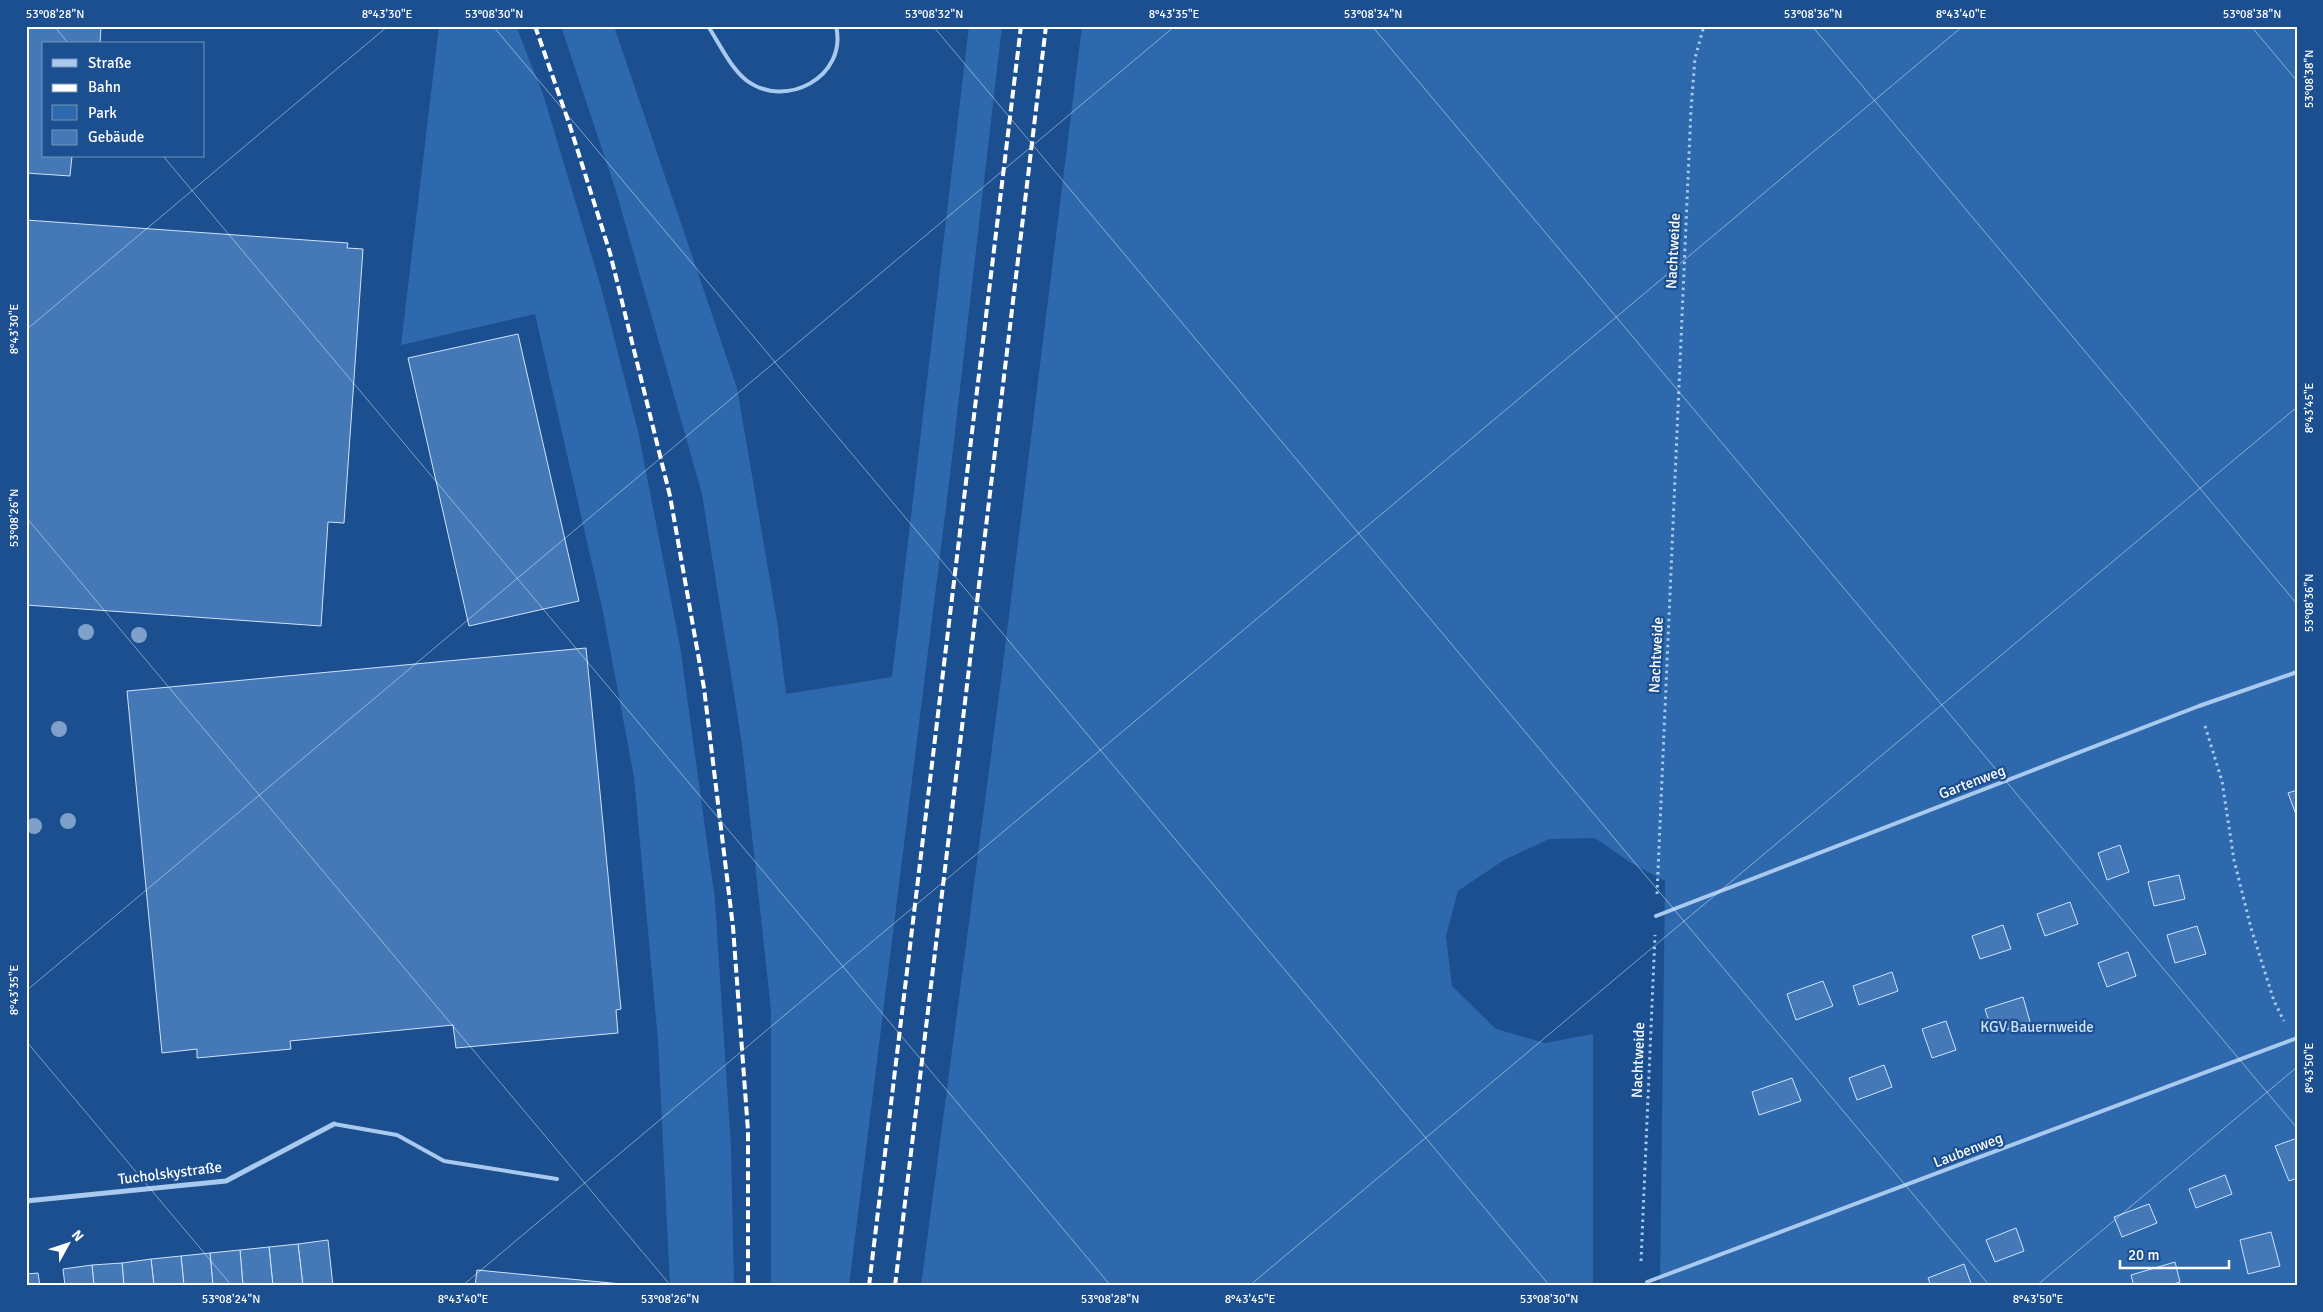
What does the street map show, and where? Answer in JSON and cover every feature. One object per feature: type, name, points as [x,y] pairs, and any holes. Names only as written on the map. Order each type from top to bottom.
[{"type":"street","name":"Tucholskystraße","points":[[26,1201],[226,1181],[334,1124]]},
{"type":"lane","points":[[708,26],[746,79],[762,89],[781,92],[797,91],[811,84],[823,74],[832,61],[837,45],[836,26]]},
{"type":"lane","name":"Gartenweg","points":[[1656,916],[2199,706],[2297,672]]},
{"type":"lane","name":"Laubenweg","points":[[1647,1282],[2295,1039]]},
{"type":"lane","points":[[334,1124],[398,1135],[444,1161],[557,1179]]},
{"type":"path","name":"Nachtweide","points":[[1647,1282],[1641,1266],[1691,109],[1695,58],[1704,26]]},
{"type":"path","points":[[2199,706],[2222,781],[2234,860],[2251,928],[2274,1001],[2295,1039]]},
{"type":"green space","points":[[439,26],[516,26],[543,94],[601,287],[638,431],[680,646],[715,900],[731,1148],[734,1286],[670,1286],[658,1041],[634,777],[603,612],[535,314],[401,345]]},
{"type":"green space","points":[[561,26],[614,26],[737,388],[777,621],[786,694],[892,677],[969,26],[1002,26],[950,475],[849,1286],[771,1286],[771,1010],[742,744],[702,494],[616,191]]},
{"type":"green space","name":"KGV Bauernweide","points":[[1082,26],[2297,26],[2297,1286],[1660,1286],[1665,881],[1631,863],[1595,838],[1549,839],[1504,860],[1458,891],[1446,936],[1452,986],[1496,1029],[1545,1043],[1593,1034],[1593,1286],[921,1286],[1002,672]]},
{"type":"building","points":[[26,26],[101,26],[100,42],[42,42],[42,158],[72,158],[70,176],[26,173]]},
{"type":"building","points":[[26,220],[348,243],[347,248],[363,249],[344,523],[328,522],[321,626],[26,605]]},
{"type":"building","points":[[518,334],[579,601],[469,626],[408,358]]},
{"type":"building","points":[[586,648],[621,1009],[616,1010],[618,1033],[456,1048],[453,1025],[290,1041],[291,1049],[197,1058],[197,1049],[162,1053],[127,691]]},
{"type":"building","points":[[2297,790],[2297,817],[2288,793]]},
{"type":"building","points":[[2120,845],[2129,872],[2107,880],[2098,853]]},
{"type":"building","points":[[2179,875],[2185,899],[2154,906],[2148,882]]},
{"type":"building","points":[[2070,902],[2078,924],[2045,936],[2037,914]]},
{"type":"building","points":[[2003,925],[2011,949],[1980,959],[1972,936]]},
{"type":"building","points":[[2197,926],[2206,954],[2175,963],[2167,935]]},
{"type":"building","points":[[2128,952],[2136,976],[2107,987],[2098,963]]},
{"type":"building","points":[[1892,972],[1898,991],[1859,1005],[1853,986]]},
{"type":"building","points":[[1823,981],[1833,1006],[1796,1020],[1787,994]]},
{"type":"building","points":[[2023,997],[2030,1022],[1993,1034],[1985,1009]]},
{"type":"building","points":[[1946,1021],[1956,1050],[1932,1058],[1922,1029]]},
{"type":"building","points":[[1884,1065],[1892,1087],[1857,1100],[1849,1078]]},
{"type":"building","points":[[1792,1078],[1801,1101],[1759,1115],[1752,1092]]},
{"type":"building","points":[[2297,1138],[2297,1178],[2289,1181],[2275,1146]]},
{"type":"building","points":[[2225,1175],[2232,1194],[2196,1208],[2189,1189]]},
{"type":"building","points":[[2149,1204],[2157,1223],[2122,1237],[2114,1217]]},
{"type":"building","points":[[2016,1228],[2024,1251],[1995,1262],[1986,1240]]},
{"type":"building","points":[[2271,1232],[2280,1266],[2248,1274],[2240,1240]]},
{"type":"building","points":[[328,1240],[333,1286],[303,1286],[298,1244]]},
{"type":"building","points":[[298,1244],[303,1286],[273,1286],[269,1247]]},
{"type":"building","points":[[269,1247],[273,1286],[243,1286],[240,1250]]},
{"type":"building","points":[[240,1250],[243,1286],[213,1286],[210,1253]]},
{"type":"building","points":[[210,1253],[213,1286],[184,1286],[181,1256]]},
{"type":"building","points":[[181,1256],[184,1286],[154,1286],[151,1259]]},
{"type":"building","points":[[151,1259],[154,1286],[124,1286],[122,1263]]},
{"type":"building","points":[[2175,1262],[2180,1282],[2167,1286],[2134,1286],[2131,1275]]},
{"type":"building","points":[[122,1263],[124,1286],[94,1286],[92,1265]]},
{"type":"building","points":[[1964,1264],[1972,1286],[1931,1286],[1928,1278]]},
{"type":"building","points":[[92,1265],[94,1286],[65,1286],[63,1269]]},
{"type":"building","points":[[477,1270],[642,1286],[475,1286]]},
{"type":"building","points":[[38,1273],[40,1286],[26,1286],[26,1274]]},
{"type":"railway","points":[[535,26],[569,123],[610,253],[670,496],[704,688],[733,927],[748,1131],[748,1286]]},
{"type":"railway","points":[[869,1286],[1021,26]]},
{"type":"railway","points":[[895,1286],[1046,26]]}]
